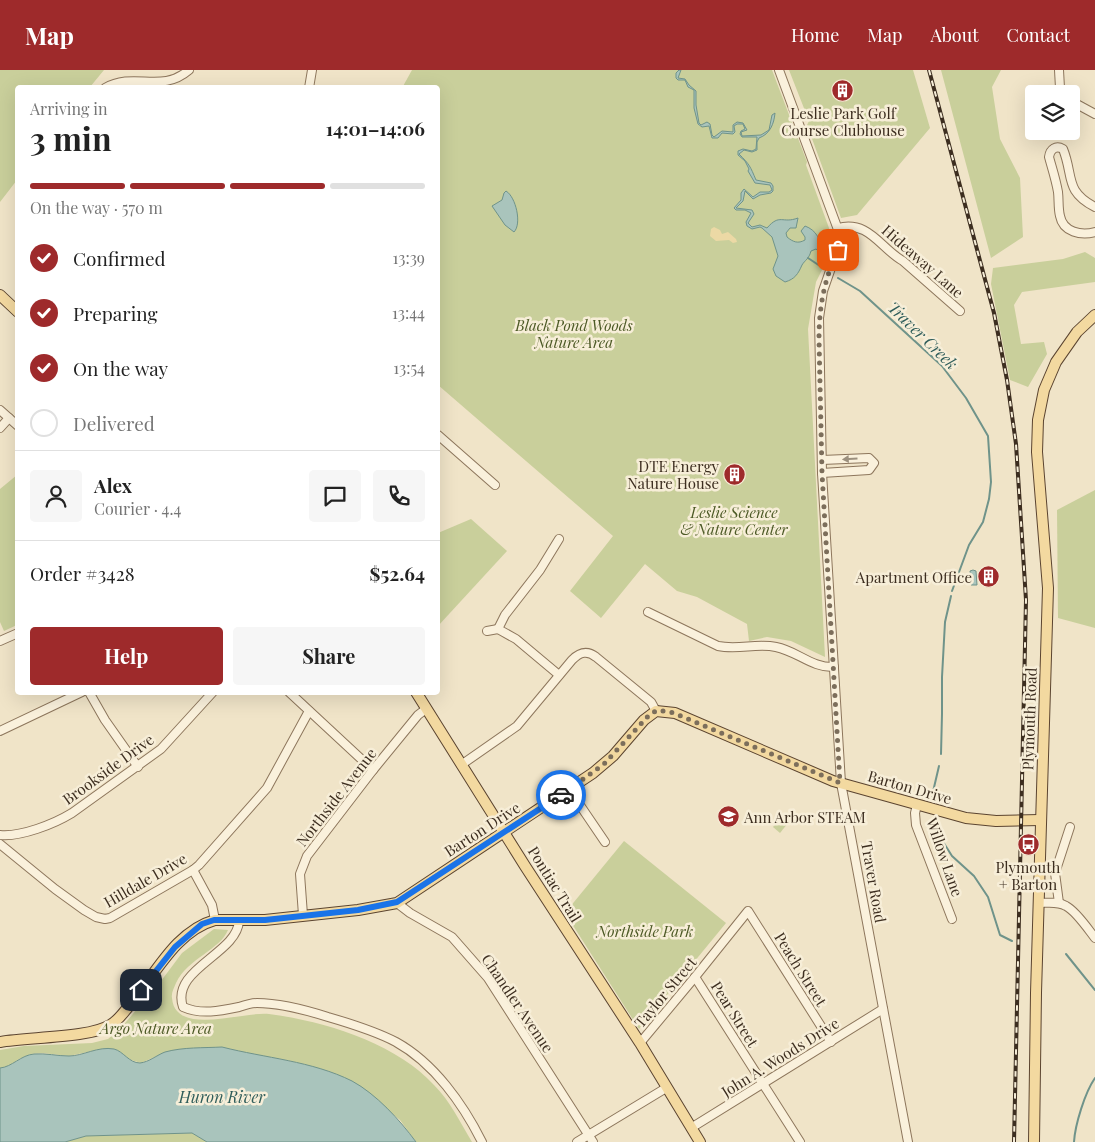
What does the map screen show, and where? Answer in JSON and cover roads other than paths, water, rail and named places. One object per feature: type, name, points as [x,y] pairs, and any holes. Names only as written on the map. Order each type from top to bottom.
[{"type":"main road","points":[[0,295],[15,309]]},
{"type":"main road","name":"Plymouth Road","points":[[1034,1142],[1040,820],[1048,582],[1037,447],[1038,420],[1044,390],[1056,362],[1077,332],[1095,315]]},
{"type":"main road","name":"Pontiac Trail","points":[[418,695],[525,866],[640,1043],[700,1142]]},
{"type":"main road","name":"Barton Drive","points":[[214,920],[239,921],[358,910],[397,902],[505,832],[604,764],[620,749],[644,720],[656,711],[674,713],[840,783],[946,814],[981,820],[1040,820]]},
{"type":"main road","points":[[0,1042],[95,1031],[111,1025],[133,1002],[175,947],[202,924],[214,920]]},
{"type":"street","points":[[113,85],[127,80],[165,82],[183,75],[189,70]]},
{"type":"street","points":[[310,85],[312,70]]},
{"type":"street","name":"Traver Road","points":[[779,70],[838,228],[839,246],[825,282],[819,318],[822,473],[840,783],[908,1142]]},
{"type":"street","points":[[1059,70],[1060,85]]},
{"type":"street","points":[[1080,106],[1095,114]]},
{"type":"street","points":[[1095,207],[1077,195],[1072,186],[1063,149],[1053,148],[1049,157],[1058,192],[1060,215],[1064,226],[1084,234],[1095,232]]},
{"type":"street","name":"Hideaway Lane","points":[[838,228],[852,226],[866,231],[960,311]]},
{"type":"street","points":[[0,410],[15,423]]},
{"type":"street","points":[[0,428],[9,418]]},
{"type":"street","points":[[440,437],[495,485]]},
{"type":"street","points":[[822,460],[869,458],[874,463],[869,470],[822,473]]},
{"type":"street","points":[[498,628],[504,615],[540,570],[559,539]]},
{"type":"street","points":[[648,612],[718,646],[729,648],[777,647],[820,666],[834,666]]},
{"type":"street","points":[[488,631],[498,628],[516,639],[559,675]]},
{"type":"street","points":[[0,641],[15,635]]},
{"type":"street","points":[[461,765],[517,726],[578,654],[585,652],[591,653],[651,702],[656,711]]},
{"type":"street","points":[[0,731],[76,695]]},
{"type":"street","points":[[91,695],[105,720],[138,767]]},
{"type":"street","name":"Brookside Drive","points":[[0,835],[27,831],[57,822],[138,767],[172,738],[210,695]]},
{"type":"street","points":[[292,695],[372,770]]},
{"type":"street","name":"Northside Avenue","points":[[303,915],[299,883],[302,866],[320,837],[372,770],[418,715],[426,709]]},
{"type":"street","name":"Hilldale Drive","points":[[0,844],[73,902],[96,917],[105,919],[116,915],[193,870],[267,788],[309,711]]},
{"type":"street","points":[[569,789],[605,842]]},
{"type":"street","name":"Willow Lane","points":[[917,805],[915,813],[916,825],[952,919]]},
{"type":"street","points":[[1059,903],[1055,873],[1070,827]]},
{"type":"street","points":[[193,870],[212,905],[214,920]]},
{"type":"street","name":"Chandler Avenue","points":[[397,902],[452,937],[488,978],[590,1138]]},
{"type":"street","points":[[1038,903],[1066,905],[1095,938]]},
{"type":"street","name":"Taylor Street","points":[[640,1043],[696,977],[748,911]]},
{"type":"street","name":"Peach Street","points":[[748,911],[831,1042]]},
{"type":"street","points":[[239,921],[239,930],[232,940],[190,976],[180,1000],[183,1007],[191,1011],[208,1012],[256,1003],[275,1005],[316,1013],[364,1027],[397,1042],[432,1070],[454,1096],[482,1142]]},
{"type":"street","name":"Pear Street","points":[[696,977],[800,1142]]},
{"type":"street","name":"John A. Woods Drive","points":[[691,1128],[882,1009]]},
{"type":"street","points":[[577,1142],[590,1138],[666,1088]]},
{"type":"water","points":[[681,70],[678,78],[685,79],[696,91],[699,123],[701,125],[707,122],[710,124],[714,137],[722,131],[733,132],[733,125],[737,122],[743,123],[747,130],[741,132],[742,136],[761,135],[769,130],[772,115],[775,113],[771,128],[766,134],[759,138],[757,142],[757,150],[752,152],[744,150],[739,154],[745,161],[738,155],[738,151],[743,149],[752,151],[756,149],[757,137],[742,137],[740,134],[741,131],[745,129],[743,124],[734,126],[735,132],[733,134],[722,133],[718,138],[712,138],[709,126],[702,127],[698,124],[694,108],[694,90],[688,87],[685,80],[678,80],[676,73]]},
{"type":"water","points":[[745,161],[756,180],[771,183],[773,186],[773,191],[771,193],[760,195],[753,199],[745,191],[743,201],[736,208],[752,210],[754,214],[748,223],[752,227],[760,225],[767,228],[778,220],[798,218],[796,228],[790,228],[786,233],[787,237],[796,242],[805,240],[801,231],[805,226],[815,233],[820,243],[820,252],[816,249],[811,251],[798,274],[785,282],[776,276],[773,269],[778,256],[772,237],[760,227],[752,229],[747,226],[746,222],[751,213],[734,208],[741,200],[741,193],[744,189],[753,197],[760,192],[772,190],[770,185],[755,183],[748,171],[749,169]]},
{"type":"water","points":[[506,191],[513,199],[517,211],[518,223],[514,232],[505,225],[492,206],[502,200]]},
{"type":"water","points":[[970,571],[976,571],[977,585],[971,585]]},
{"type":"water","name":"Huron River","points":[[222,1047],[305,1064],[352,1081],[361,1086],[387,1108],[416,1142],[207,1142],[192,1133],[86,1136],[65,1142],[0,1142],[0,1068],[9,1066],[25,1056],[38,1054],[74,1056],[108,1048],[117,1050],[133,1061],[140,1063],[172,1050]]},
{"type":"waterway","name":"Traver Creek","points":[[808,258],[820,266]]},
{"type":"waterway","name":"Traver Creek","points":[[838,278],[860,291],[942,366],[966,398],[988,436],[991,482],[989,499],[983,522],[969,545],[952,591]]},
{"type":"waterway","name":"Traver Creek","points":[[941,754],[945,622],[951,596]]},
{"type":"waterway","name":"Traver Creek","points":[[932,796],[939,766]]},
{"type":"waterway","name":"Traver Creek","points":[[933,826],[952,856],[974,876],[988,897],[1000,935],[1012,941]]},
{"type":"waterway","name":"Traver Creek","points":[[1066,954],[1095,990]]},
{"type":"waterway","name":"Traver Creek","points":[[1074,1142],[1081,1109],[1095,1078]]},
{"type":"railway","points":[[929,70],[994,313],[1007,380],[1016,444],[1026,600],[1014,1142]]},
{"type":"place","name":"Leslie Park Golf Course Clubhouse","points":[[843,90]]},
{"type":"place","name":"DTE Energy Nature House","points":[[735,475]]},
{"type":"place","name":"Apartment Office","points":[[988,577]]},
{"type":"place","name":"Ann Arbor STEAM","points":[[728,817]]},
{"type":"place","name":"Plymouth + Barton","points":[[1028,844]]},
{"type":"park label","name":"Black Pond Woods Nature Area","points":[[574,334]]},
{"type":"park label","name":"Leslie Science & Nature Center","points":[[734,520]]},
{"type":"park label","name":"Northside Park","points":[[645,931]]},
{"type":"park label","name":"Argo Nature Area","points":[[156,1028]]}]
